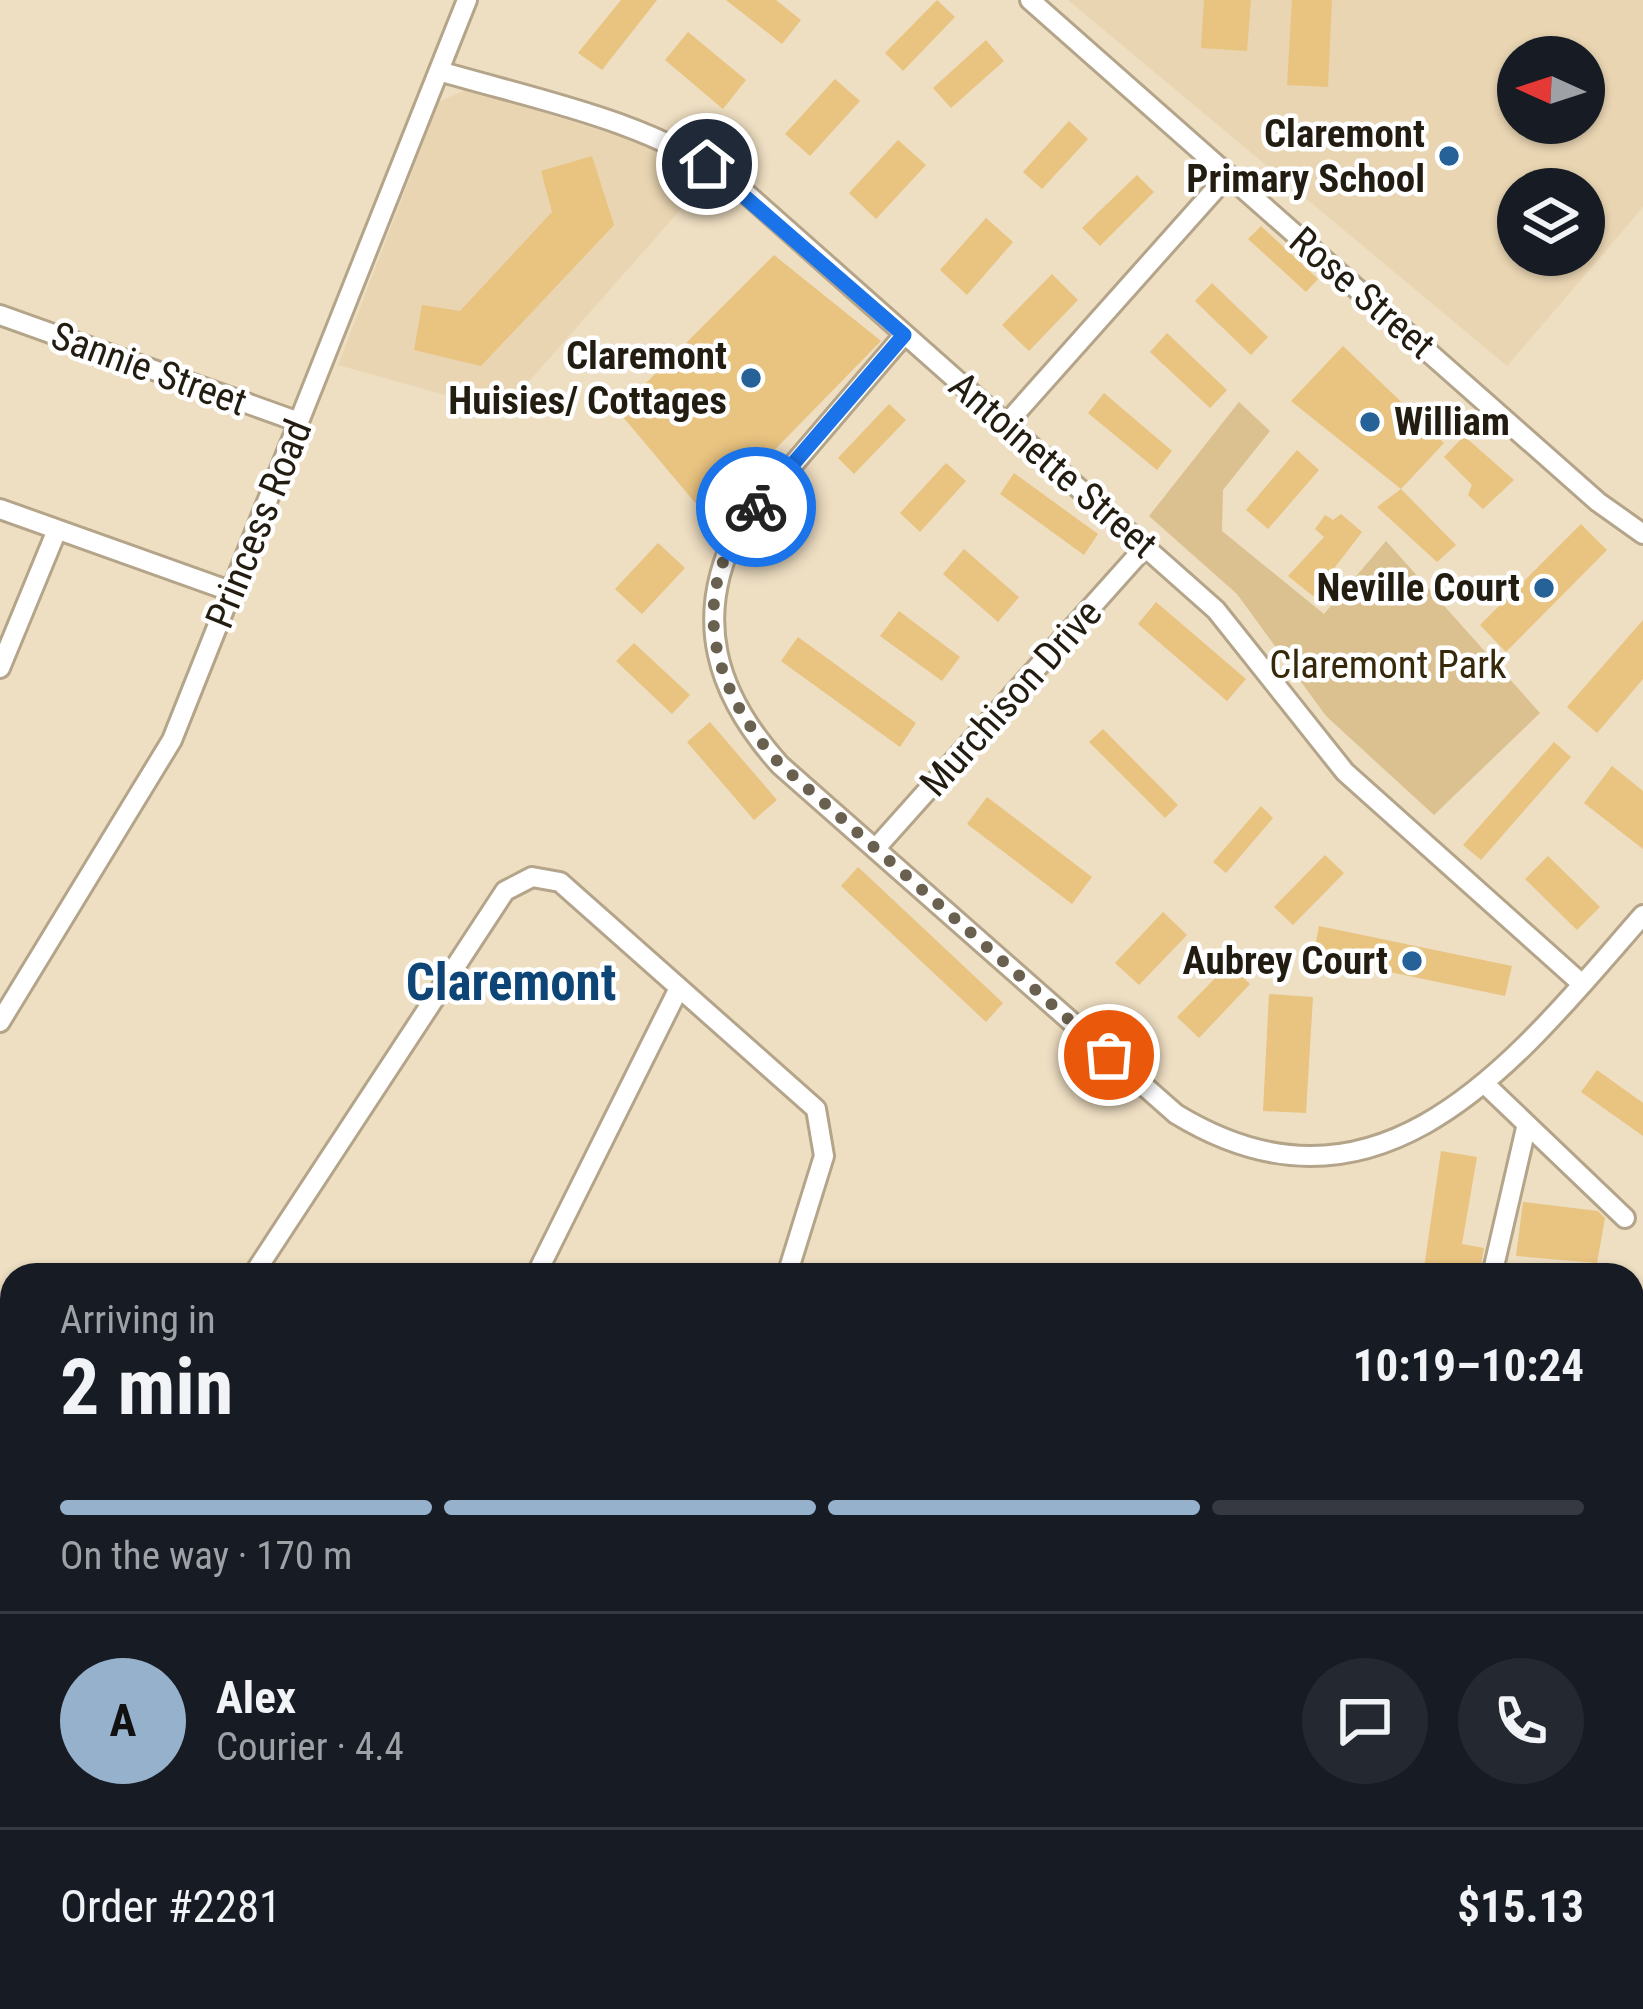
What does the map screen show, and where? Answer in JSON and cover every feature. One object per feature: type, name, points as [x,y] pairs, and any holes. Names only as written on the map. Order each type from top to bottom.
[{"type":"street","name":"Princess Road","points":[[0,1022],[162,758],[467,0]]},
{"type":"street","name":"Rose Street","points":[[1030,0],[1151,112],[1598,502],[1643,534]]},
{"type":"street","name":"Antoinette Street","points":[[439,71],[631,129],[707,164],[1006,422],[1240,636],[1345,772],[1582,984]]},
{"type":"street","points":[[1006,422],[1228,175]]},
{"type":"street","name":"Sannie Street","points":[[0,315],[299,422]]},
{"type":"street","points":[[904,335],[738,529],[725,554],[715,601],[715,646],[727,692],[747,729],[1176,1114],[1219,1137],[1263,1151],[1322,1157],[1384,1144],[1439,1118],[1486,1086],[1643,915]]},
{"type":"street","points":[[0,508],[230,591]]},
{"type":"street","points":[[0,668],[57,530]]},
{"type":"street","name":"Murchison Drive","points":[[876,848],[1145,547]]},
{"type":"street","points":[[261,1263],[505,892],[532,877],[560,882],[820,1117],[824,1156],[791,1263]]},
{"type":"street","points":[[542,1263],[680,988]]},
{"type":"street","points":[[1486,1086],[1625,1218]]},
{"type":"street","points":[[1495,1263],[1526,1128]]},
{"type":"shaded area","name":"Claremont Primary School","points":[[1068,0],[1643,0],[1643,207],[1605,251],[1605,168],[1497,168],[1497,276],[1584,276],[1507,366]]},
{"type":"shaded area","points":[[467,89],[654,147],[688,201],[503,411],[338,365],[439,102]]},
{"type":"green space","name":"Claremont Park","points":[[1239,402],[1270,431],[1223,490],[1222,531],[1324,614],[1386,541],[1540,713],[1434,815],[1326,716],[1237,594],[1149,516]]},
{"type":"building","points":[[621,0],[657,0],[602,70],[578,53]]},
{"type":"building","points":[[726,0],[776,0],[801,20],[782,44]]},
{"type":"building","points":[[937,0],[955,17],[903,71],[885,53]]},
{"type":"building","points":[[1204,0],[1251,0],[1247,51],[1201,48]]},
{"type":"building","points":[[1292,0],[1332,0],[1328,87],[1287,85]]},
{"type":"building","points":[[688,32],[746,80],[723,109],[665,60]]},
{"type":"building","points":[[986,40],[1004,61],[951,108],[933,88]]},
{"type":"building","points":[[835,79],[860,101],[810,156],[785,134]]},
{"type":"building","points":[[1069,121],[1088,139],[1042,189],[1023,172]]},
{"type":"building","points":[[898,140],[926,165],[876,219],[849,193]]},
{"type":"building","points":[[592,156],[614,225],[481,366],[414,350],[422,305],[460,311],[552,212],[541,171]]},
{"type":"building","points":[[1137,175],[1154,192],[1100,246],[1082,228]]},
{"type":"building","points":[[986,218],[1013,242],[967,295],[940,270]]},
{"type":"building","points":[[1261,226],[1318,279],[1306,292],[1248,239]]},
{"type":"building","name":"Claremont Huisies/ Cottages","points":[[774,255],[881,341],[708,518],[618,411]]},
{"type":"building","points":[[1052,274],[1078,300],[1029,351],[1002,325]]},
{"type":"building","points":[[1212,283],[1268,337],[1251,355],[1195,301]]},
{"type":"building","points":[[1167,333],[1227,390],[1210,408],[1150,352]]},
{"type":"building","name":"William","points":[[1343,346],[1444,443],[1401,489],[1291,401]]},
{"type":"building","points":[[1104,393],[1172,451],[1157,470],[1088,413]]},
{"type":"building","points":[[889,404],[906,420],[854,474],[838,458]]},
{"type":"building","points":[[1464,436],[1514,480],[1483,509],[1468,495],[1472,485],[1444,457]]},
{"type":"building","points":[[1297,450],[1319,470],[1268,529],[1246,510]]},
{"type":"building","points":[[946,463],[966,481],[920,532],[900,513]]},
{"type":"building","points":[[1014,473],[1098,534],[1084,555],[1000,494]]},
{"type":"building","points":[[1401,489],[1456,545],[1437,562],[1377,507]]},
{"type":"building","points":[[1341,514],[1362,532],[1313,596],[1288,576],[1324,537],[1315,529],[1325,515],[1333,520]]},
{"type":"building","name":"Neville Court","points":[[1581,524],[1607,550],[1506,652],[1480,625]]},
{"type":"building","points":[[658,543],[685,568],[642,614],[615,589]]},
{"type":"building","points":[[964,549],[1019,597],[998,622],[943,574]]},
{"type":"building","points":[[1156,602],[1246,679],[1227,701],[1138,624]]},
{"type":"building","points":[[899,611],[960,657],[942,681],[880,636]]},
{"type":"building","points":[[1643,620],[1643,679],[1597,733],[1567,707]]},
{"type":"building","points":[[798,637],[916,723],[900,747],[781,661]]},
{"type":"building","points":[[634,643],[690,695],[672,714],[616,661]]},
{"type":"building","points":[[710,722],[777,800],[754,820],[687,742]]},
{"type":"building","points":[[1103,729],[1178,805],[1165,818],[1089,742]]},
{"type":"building","points":[[1554,742],[1571,757],[1481,860],[1463,845]]},
{"type":"building","points":[[1612,766],[1643,791],[1643,849],[1584,803]]},
{"type":"building","points":[[987,797],[1092,877],[1072,904],[967,824]]},
{"type":"building","points":[[1261,806],[1273,818],[1226,873],[1213,862]]},
{"type":"building","points":[[1325,855],[1344,873],[1293,925],[1274,907]]},
{"type":"building","points":[[1548,856],[1600,907],[1577,930],[1525,879]]},
{"type":"building","points":[[858,867],[1003,1003],[986,1022],[841,886]]},
{"type":"building","points":[[1163,912],[1187,935],[1139,985],[1115,963]]},
{"type":"building","name":"Aubrey Court","points":[[1319,926],[1512,966],[1505,996],[1313,956]]},
{"type":"building","points":[[1229,964],[1250,984],[1199,1038],[1177,1017]]},
{"type":"building","points":[[1269,994],[1313,997],[1306,1113],[1263,1111]]},
{"type":"building","points":[[1597,1070],[1643,1103],[1643,1136],[1581,1092]]},
{"type":"building","points":[[1441,1151],[1477,1157],[1462,1244],[1484,1248],[1481,1263],[1425,1263]]},
{"type":"building","points":[[1523,1202],[1598,1211],[1605,1218],[1597,1263],[1516,1256]]},
{"type":"way so far","points":[[756,507],[725,554],[715,601],[715,646],[727,692],[747,729],[780,764],[1109,1055]]},
{"type":"place","name":"Claremont Primary School","points":[[1449,156]]},
{"type":"place","name":"Claremont Huisies/ Cottages","points":[[751,378]]},
{"type":"place","name":"William","points":[[1370,422]]},
{"type":"place","name":"Neville Court","points":[[1544,588]]},
{"type":"place","name":"Aubrey Court","points":[[1412,961]]},
{"type":"district","name":"Claremont","points":[[511,982]]},
{"type":"route","points":[[707,164],[753,199],[904,335],[756,507]]}]
